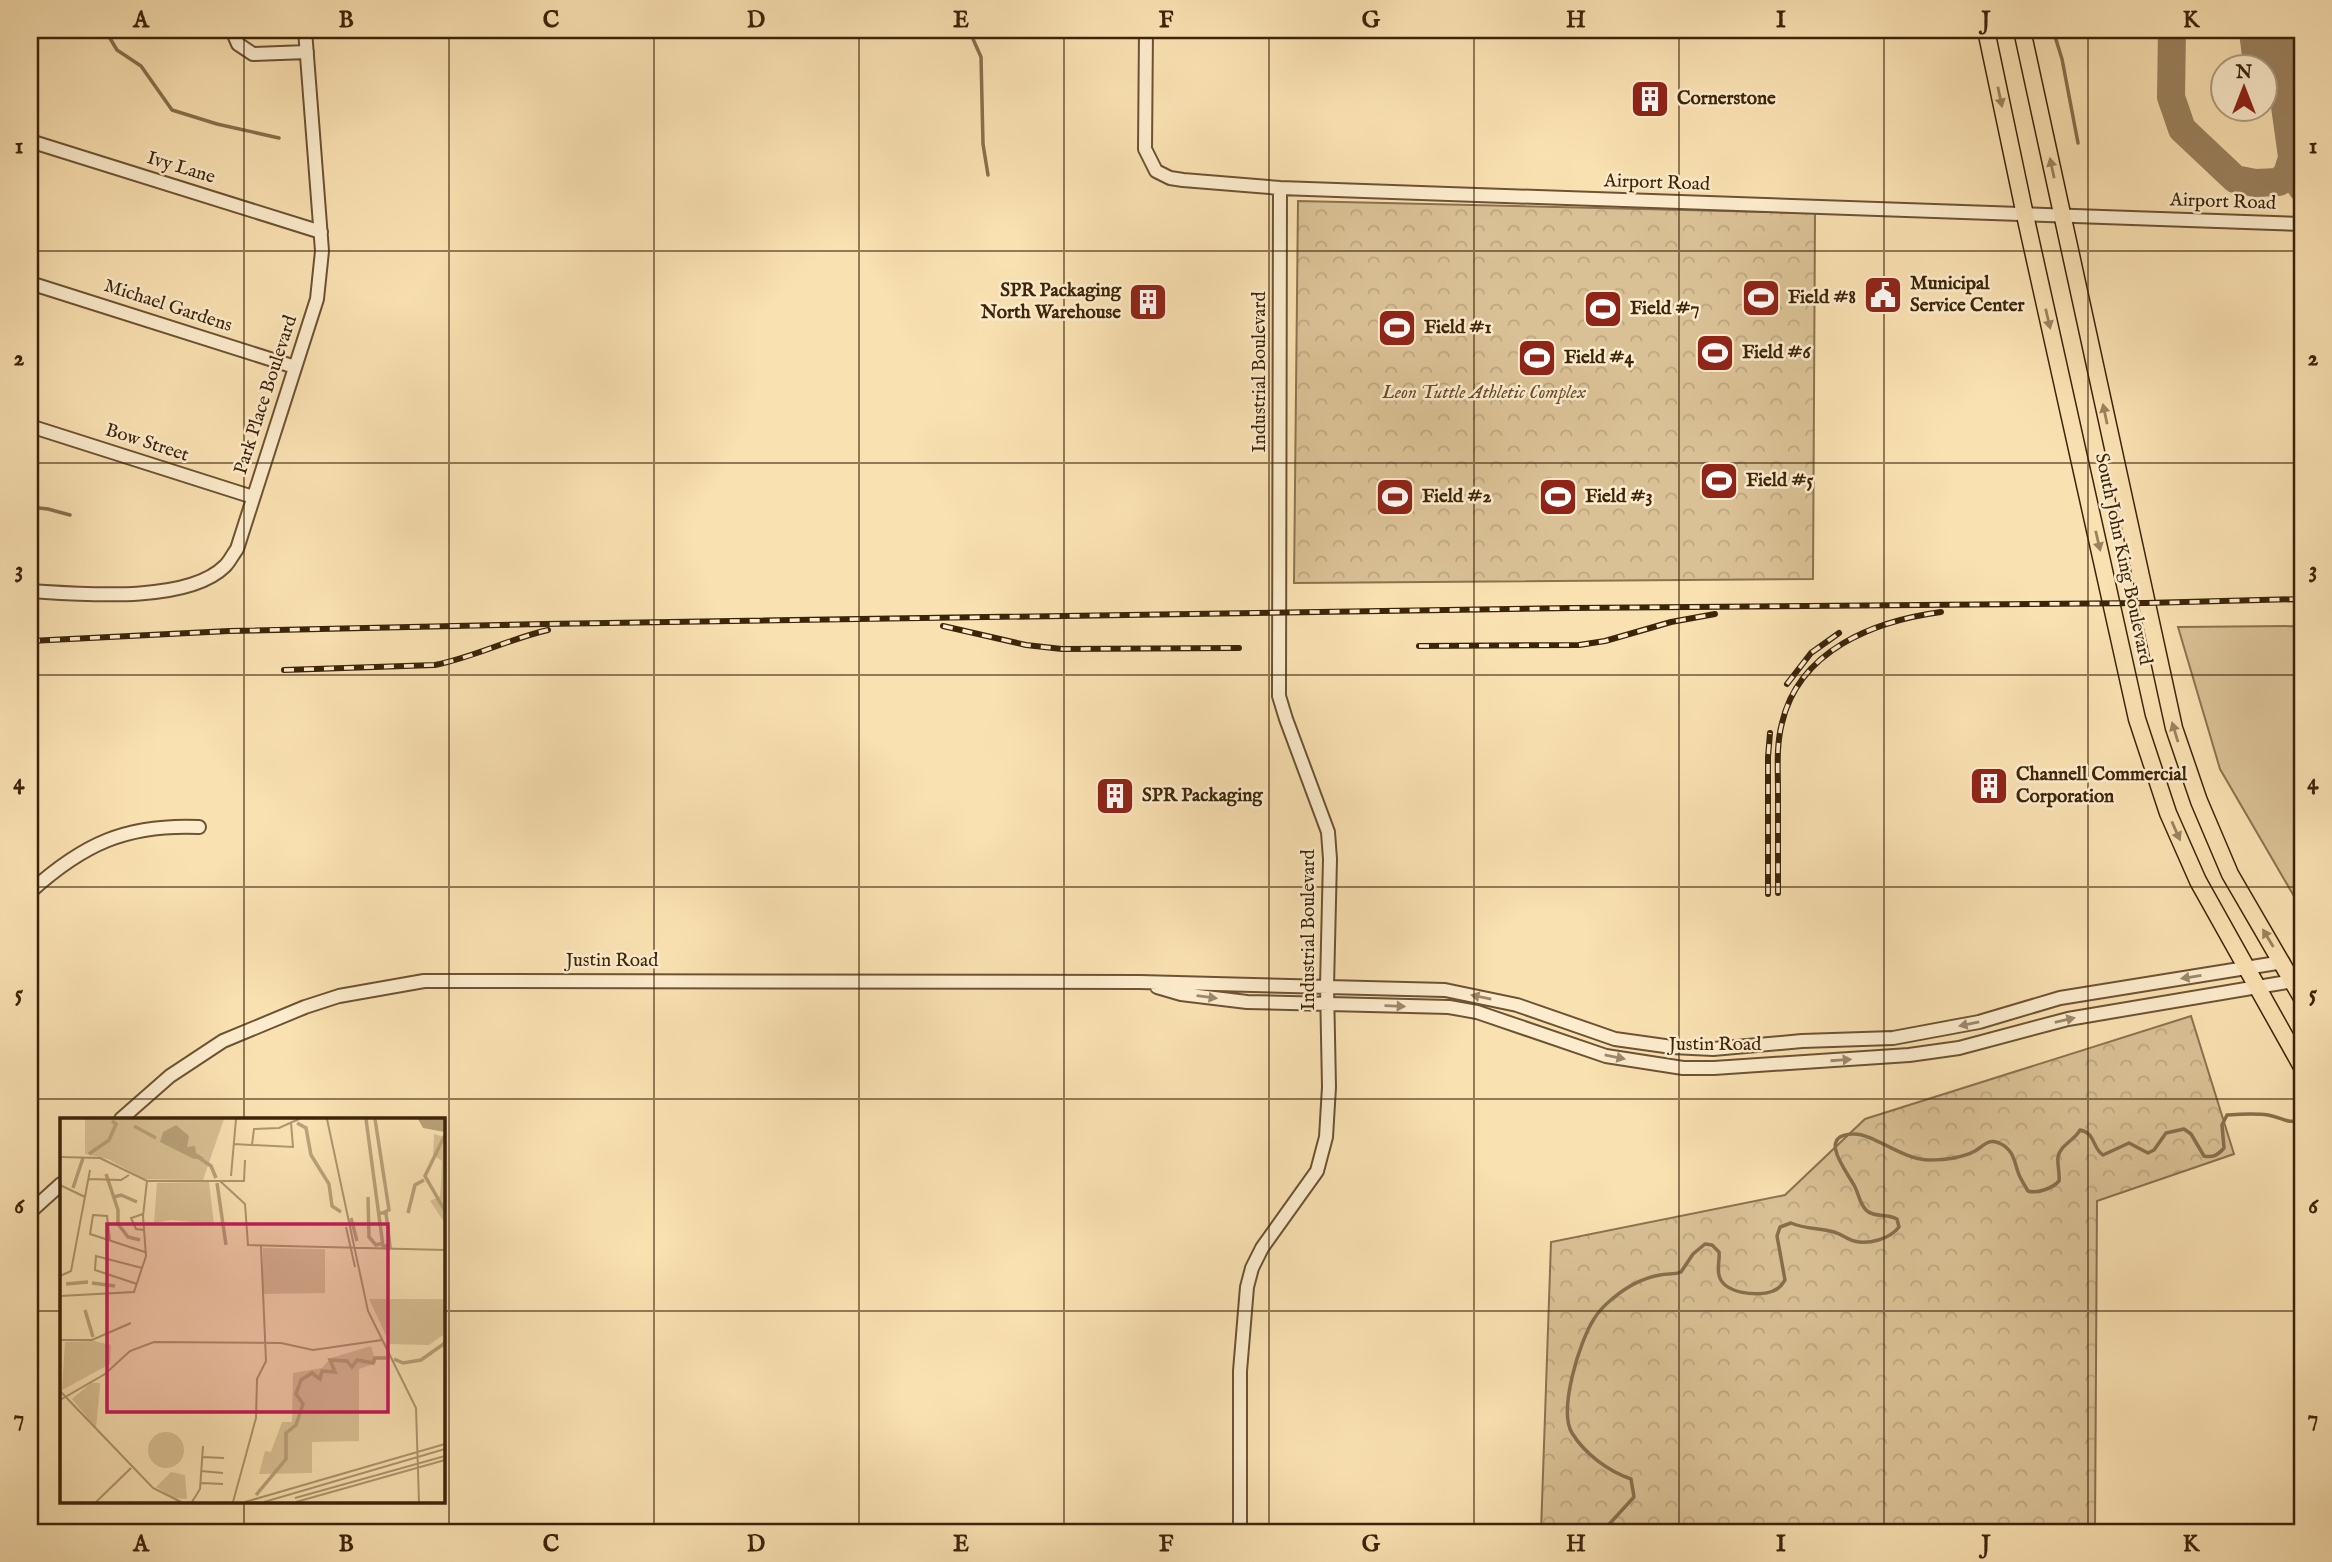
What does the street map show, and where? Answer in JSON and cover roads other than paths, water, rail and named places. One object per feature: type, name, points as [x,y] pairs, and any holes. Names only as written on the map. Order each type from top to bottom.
[{"type":"main road","name":"South John King Boulevard","points":[[1986,30],[2137,719],[2168,813],[2198,881],[2302,1067]]},
{"type":"main road","name":"South John King Boulevard","points":[[2022,30],[2174,728],[2199,801],[2230,874],[2302,998]]},
{"type":"street","points":[[232,30],[238,44],[253,54],[307,52]]},
{"type":"street","name":"Park Place Boulevard","points":[[30,591],[145,593],[176,588],[201,580],[224,567],[237,549],[317,299],[322,271],[305,30]]},
{"type":"street","name":"Airport Road","points":[[1146,30],[1145,149],[1156,171],[1183,180],[1280,188],[2302,224]]},
{"type":"street","name":"Ivy Lane","points":[[30,141],[321,232]]},
{"type":"street","name":"Industrial Boulevard","points":[[1240,1532],[1240,1371],[1244,1302],[1252,1268],[1262,1248],[1317,1171],[1326,1137],[1329,1087],[1328,832],[1279,696],[1280,188]]},
{"type":"street","name":"Michael Gardens","points":[[30,283],[295,367]]},
{"type":"street","name":"Bow Street","points":[[30,426],[253,497]]},
{"type":"street","points":[[30,892],[49,874],[89,847],[113,837],[150,827],[199,827]]},
{"type":"street","name":"Justin Road","points":[[122,1118],[170,1076],[223,1041],[329,999],[424,981],[1140,982],[1445,990],[1517,1006],[1615,1039],[1672,1047],[1713,1049],[1802,1041],[1893,1038],[1979,1022],[2060,998],[2283,962]]},
{"type":"street","name":"Justin Road","points":[[1140,982],[1181,994],[1247,1002],[1449,1007],[1477,1012],[1606,1056],[1684,1068],[1714,1068],[1909,1055],[1959,1048],[2068,1019],[2293,981]]},
{"type":"street","points":[[1511,1023],[1517,1006]]},
{"type":"street","points":[[30,1212],[60,1185]]},
{"type":"waterway","points":[[105,30],[117,50],[141,66],[172,110],[217,124],[279,138]]},
{"type":"waterway","points":[[969,30],[981,57],[983,144],[988,175]]},
{"type":"waterway","points":[[2053,30],[2062,59],[2078,143]]},
{"type":"waterway","points":[[30,507],[70,515]]},
{"type":"waterway","points":[[1602,1532],[1634,1497],[1631,1479],[1590,1455],[1577,1441],[1568,1422],[1569,1392],[1577,1358],[1594,1319],[1610,1301],[1634,1284],[1654,1276],[1681,1272],[1693,1254],[1705,1244],[1712,1245],[1719,1252],[1719,1275],[1727,1286],[1734,1290],[1759,1294],[1775,1290],[1785,1280],[1777,1236],[1780,1227],[1791,1223],[1834,1232],[1860,1242],[1878,1240],[1890,1235],[1899,1227],[1897,1219],[1870,1213],[1863,1206],[1835,1148],[1836,1141],[1842,1136],[1861,1135],[1918,1159],[1928,1160],[1959,1157],[1989,1142],[1998,1143],[2010,1152],[2028,1191],[2036,1192],[2059,1181],[2059,1153],[2080,1130],[2089,1134],[2103,1155],[2129,1143],[2148,1153],[2154,1150],[2166,1133],[2184,1129],[2191,1134],[2204,1156],[2210,1157],[2224,1148],[2222,1125],[2227,1115],[2258,1114],[2288,1121],[2302,1120]]},
{"type":"railway","points":[[30,641],[229,631],[544,624],[2302,599]]},
{"type":"railway","points":[[1778,893],[1778,749],[1782,723],[1791,698],[1805,676],[1822,658],[1843,644],[1890,623],[1941,612]]},
{"type":"railway","points":[[1419,646],[1579,645],[1715,614]]},
{"type":"railway","points":[[943,626],[1026,645],[1062,649],[1239,648]]},
{"type":"railway","points":[[284,670],[435,665],[548,630]]},
{"type":"railway","points":[[1787,684],[1811,653],[1839,633]]},
{"type":"railway","points":[[1768,894],[1770,733]]},
{"type":"place","name":"Cornerstone","points":[[1650,99]]},
{"type":"place","name":"Municipal Service Center","points":[[1883,295]]},
{"type":"place","name":"Field #8","points":[[1761,298]]},
{"type":"place","name":"SPR Packaging North Warehouse","points":[[1148,302]]},
{"type":"place","name":"Field #7","points":[[1603,309]]},
{"type":"place","name":"Field #1","points":[[1397,328]]},
{"type":"place","name":"Field #6","points":[[1715,353]]},
{"type":"place","name":"Field #4","points":[[1537,358]]},
{"type":"place","name":"Field #5","points":[[1719,481]]},
{"type":"place","name":"Field #2","points":[[1395,497]]},
{"type":"place","name":"Field #3","points":[[1558,497]]},
{"type":"place","name":"Channell Commercial Corporation","points":[[1989,786]]},
{"type":"place","name":"SPR Packaging","points":[[1115,796]]},
{"type":"park label","name":"Leon Tuttle Athletic Complex","points":[[1484,393]]}]
